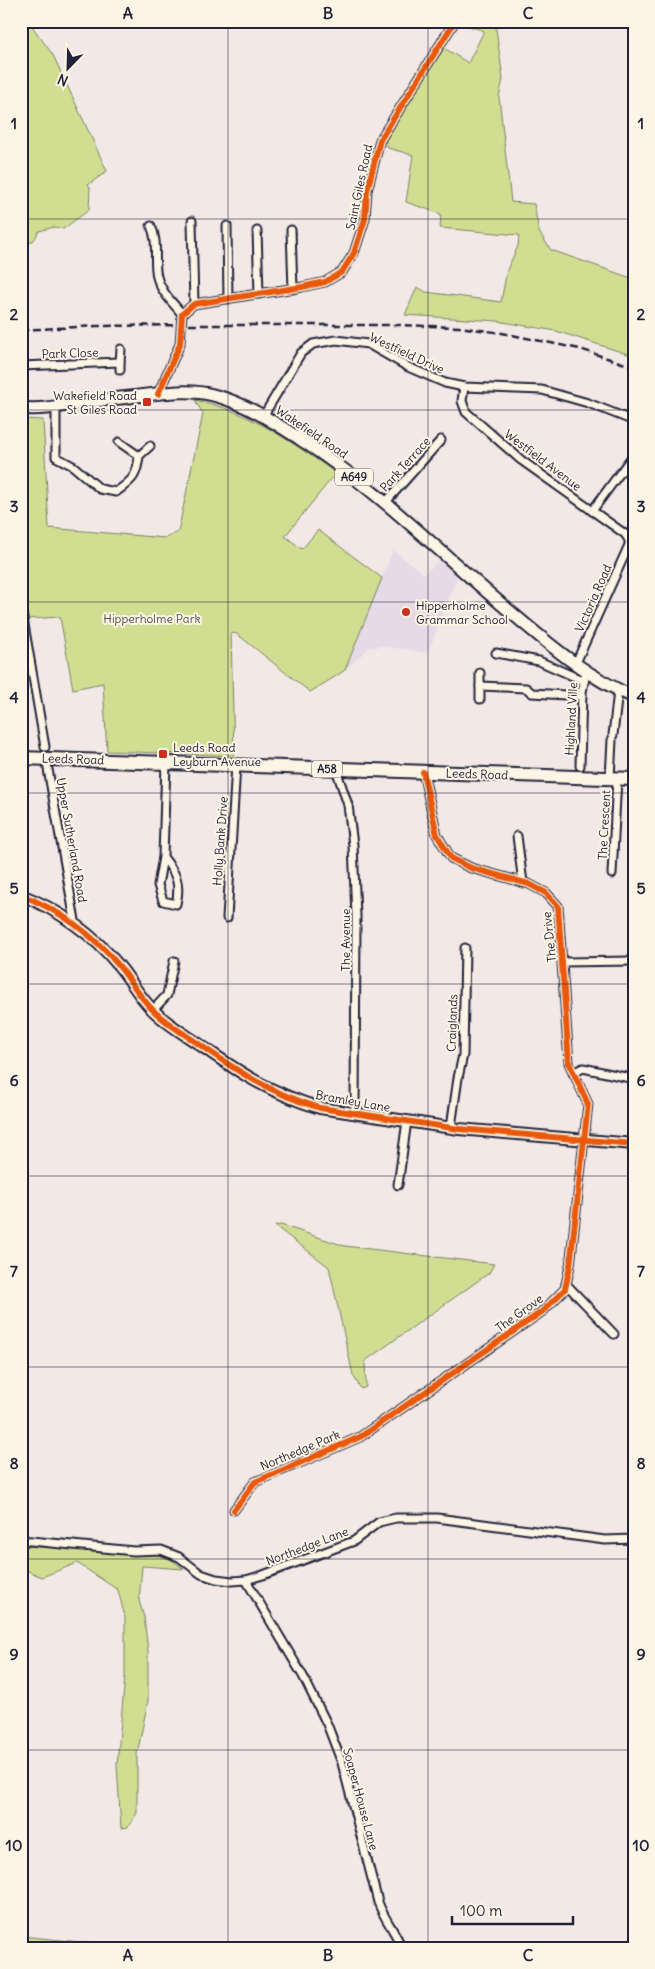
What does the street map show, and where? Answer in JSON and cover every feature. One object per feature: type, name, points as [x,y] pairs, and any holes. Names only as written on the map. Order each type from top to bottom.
[{"type":"highway","name":"Leeds Road","points":[[21,758],[45,753],[166,763],[634,779]]},
{"type":"main road","name":"Wakefield Road","points":[[21,408],[56,408],[74,404],[179,392],[212,394],[264,415],[327,457],[385,503],[497,601],[575,665],[585,677],[634,697]]},
{"type":"street","name":"Saint Giles Road","points":[[194,304],[325,282],[342,272],[354,253],[366,219],[367,190],[380,140],[455,21]]},
{"type":"street","points":[[182,314],[194,304],[192,221]]},
{"type":"street","points":[[152,226],[156,235],[157,276],[163,291],[182,314],[180,344],[158,394]]},
{"type":"street","points":[[227,226],[228,299]]},
{"type":"street","points":[[291,230],[293,288]]},
{"type":"street","points":[[257,231],[259,294]]},
{"type":"street","name":"Westfield Drive","points":[[264,415],[301,353],[313,344],[336,340],[368,344],[408,367],[445,383],[464,387],[542,390],[588,403],[634,421]]},
{"type":"street","points":[[120,370],[121,349]]},
{"type":"street","name":"Park Close","points":[[21,366],[120,362]]},
{"type":"street","name":"Westfield Avenue","points":[[464,387],[462,401],[466,412],[521,460],[625,534],[629,540]]},
{"type":"street","points":[[56,408],[56,457],[73,466],[100,489],[116,492],[128,484],[137,472],[139,456],[150,446]]},
{"type":"street","name":"Park Terrace","points":[[385,503],[441,440]]},
{"type":"street","points":[[120,442],[139,456]]},
{"type":"street","points":[[592,511],[634,454]]},
{"type":"street","name":"Victoria Road","points":[[575,665],[629,545],[629,540]]},
{"type":"street","name":"Upper Sutherland Road","points":[[21,606],[76,926]]},
{"type":"street","points":[[496,652],[539,661],[585,677]]},
{"type":"street","points":[[480,672],[480,699]]},
{"type":"street","name":"Highland Ville","points":[[580,766],[582,696],[585,677]]},
{"type":"street","points":[[480,686],[526,688],[532,693],[582,696]]},
{"type":"street","name":"The Crescent","points":[[612,874],[613,738],[618,691]]},
{"type":"street","points":[[162,857],[176,877],[179,892],[176,904],[163,902],[158,884],[162,857],[166,763]]},
{"type":"street","name":"Holly Bank Drive","points":[[227,918],[236,765]]},
{"type":"street","name":"The Avenue","points":[[336,769],[348,805],[353,846],[356,916],[355,1113]]},
{"type":"street","name":"The Drive","points":[[423,772],[437,835],[451,858],[471,868],[524,883],[546,893],[558,906],[569,1063],[588,1104],[583,1140]]},
{"type":"street","points":[[517,836],[524,883]]},
{"type":"street","name":"Bramley Lane","points":[[21,895],[40,903],[76,926],[119,965],[153,1010],[244,1076],[264,1087],[320,1108],[451,1127],[634,1144]]},
{"type":"street","name":"Craiglands","points":[[451,1127],[463,1055],[465,948]]},
{"type":"street","points":[[563,962],[634,960]]},
{"type":"street","points":[[153,1010],[167,995],[174,961]]},
{"type":"street","points":[[573,1072],[583,1068],[630,1078],[634,1076]]},
{"type":"street","points":[[398,1186],[407,1121]]},
{"type":"street","name":"The Grove","points":[[360,1438],[543,1311],[565,1289],[570,1266],[583,1140]]},
{"type":"street","points":[[566,1284],[614,1334]]},
{"type":"street","name":"Northedge Park","points":[[234,1510],[254,1482],[360,1438]]},
{"type":"street","name":"Northedge Lane","points":[[21,1540],[134,1551],[161,1550],[179,1557],[201,1574],[216,1579],[246,1580],[354,1541],[379,1522],[396,1518],[437,1518],[605,1540],[634,1538]]},
{"type":"street","name":"Soaper House Lane","points":[[246,1580],[298,1667],[327,1724],[342,1763],[378,1902],[384,1918],[396,1933],[402,1948]]},
{"type":"shaded area","name":"Hipperholme Grammar School","points":[[393,550],[424,574],[440,560],[458,575],[428,653],[382,646],[369,648],[345,670]]},
{"type":"green space","points":[[21,21],[30,21],[53,55],[107,171],[88,185],[90,187],[89,210],[63,229],[54,227],[39,231],[34,240],[21,247]]},
{"type":"green space","points":[[462,21],[495,21],[503,79],[499,97],[511,202],[534,204],[539,232],[551,250],[634,279],[634,356],[556,331],[497,321],[405,315],[417,287],[426,292],[501,302],[507,270],[518,246],[519,235],[440,228],[441,214],[406,202],[413,155],[388,148],[385,139],[444,48],[468,63],[484,31],[461,23]]},
{"type":"green space","name":"Hipperholme Park","points":[[195,400],[215,405],[252,420],[286,439],[336,473],[285,536],[302,549],[318,530],[382,578],[345,670],[310,692],[237,634],[231,633],[234,756],[107,751],[103,683],[73,689],[60,617],[28,619],[21,578],[21,419],[43,420],[49,528],[165,538],[178,532],[203,414]]},
{"type":"green space","points":[[281,1225],[345,1246],[494,1264],[489,1273],[365,1361],[366,1387],[361,1389],[353,1375],[329,1267],[275,1226]]},
{"type":"green space","points":[[21,1546],[154,1554],[169,1558],[184,1569],[142,1566],[139,1601],[144,1617],[148,1651],[148,1701],[137,1754],[137,1813],[128,1827],[121,1828],[117,1765],[125,1676],[125,1617],[118,1590],[77,1563],[42,1577],[21,1568]]},
{"type":"green space","points":[[21,1936],[141,1948],[21,1948]]},
{"type":"railway","points":[[21,330],[96,326],[190,325],[398,325],[459,327],[502,333],[580,349],[634,367]]},
{"type":"cycle path","points":[[158,394],[180,344],[182,314],[194,304],[302,287],[325,282],[342,272],[354,253],[365,219],[367,191],[380,140],[455,21]]},
{"type":"cycle path","points":[[234,1510],[255,1482],[360,1437],[543,1311],[565,1289],[570,1266],[588,1104],[569,1063],[558,906],[546,893],[529,884],[471,868],[451,858],[437,835],[423,772]]},
{"type":"cycle path","points":[[21,895],[62,915],[87,934],[123,971],[146,1003],[167,1022],[226,1063],[255,1081],[285,1096],[320,1108],[459,1129],[634,1144]]},
{"type":"place","name":"Wakefield Road St Giles Road","points":[[147,402]]},
{"type":"place","name":"Hipperholme Grammar School","points":[[406,612]]},
{"type":"place","name":"Leeds Road Leyburn Avenue","points":[[163,754]]}]
